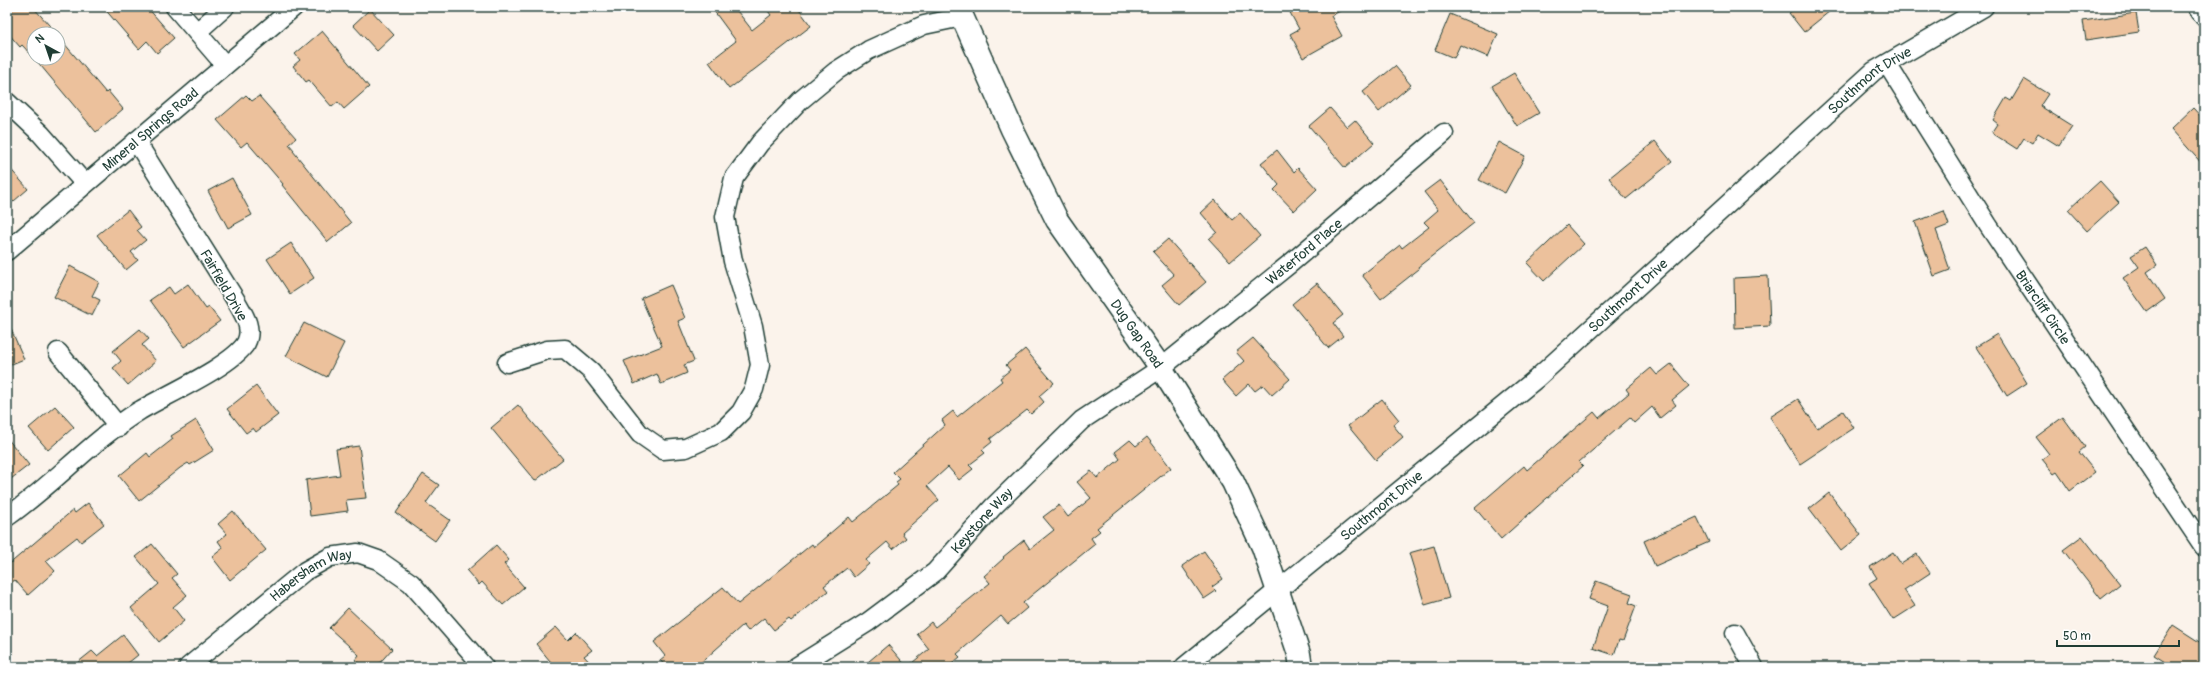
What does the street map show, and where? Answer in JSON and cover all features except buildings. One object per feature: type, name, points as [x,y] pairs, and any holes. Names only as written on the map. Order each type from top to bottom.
[{"type":"street","points":[[175,7],[225,65]]},
{"type":"street","points":[[197,32],[225,7]]},
{"type":"street","name":"Mineral Springs Road","points":[[7,251],[294,7]]},
{"type":"street","name":"Southmont Drive","points":[[1184,667],[1536,379],[1874,71],[1984,7]]},
{"type":"street","points":[[2197,7],[2204,17]]},
{"type":"street","points":[[506,363],[547,350],[565,349],[591,371],[640,434],[663,450],[686,448],[722,432],[741,412],[754,389],[760,365],[753,326],[733,261],[725,217],[734,178],[760,142],[801,100],[836,71],[869,50],[924,25],[960,12]]},
{"type":"street","name":"Dug Gap Road","points":[[960,12],[1012,129],[1057,220],[1161,368],[1233,482],[1263,547],[1276,591],[1299,654],[1301,667]]},
{"type":"street","name":"Briarcliff Circle","points":[[1887,64],[1988,224],[2204,547]]},
{"type":"street","points":[[7,102],[41,134],[85,184]]},
{"type":"street","name":"Waterford Place","points":[[1161,368],[1292,262],[1444,133]]},
{"type":"street","name":"Fairfield Drive","points":[[7,518],[138,412],[228,361],[245,344],[250,332],[247,320],[235,299],[136,141]]},
{"type":"street","points":[[58,352],[119,426]]},
{"type":"street","name":"Keystone Way","points":[[796,667],[868,622],[935,572],[993,507],[1082,420],[1161,368]]},
{"type":"street","name":"Habersham Way","points":[[188,667],[305,571],[330,557],[358,553],[378,560],[411,583],[484,667]]},
{"type":"street","points":[[1735,633],[1754,667]]}]
